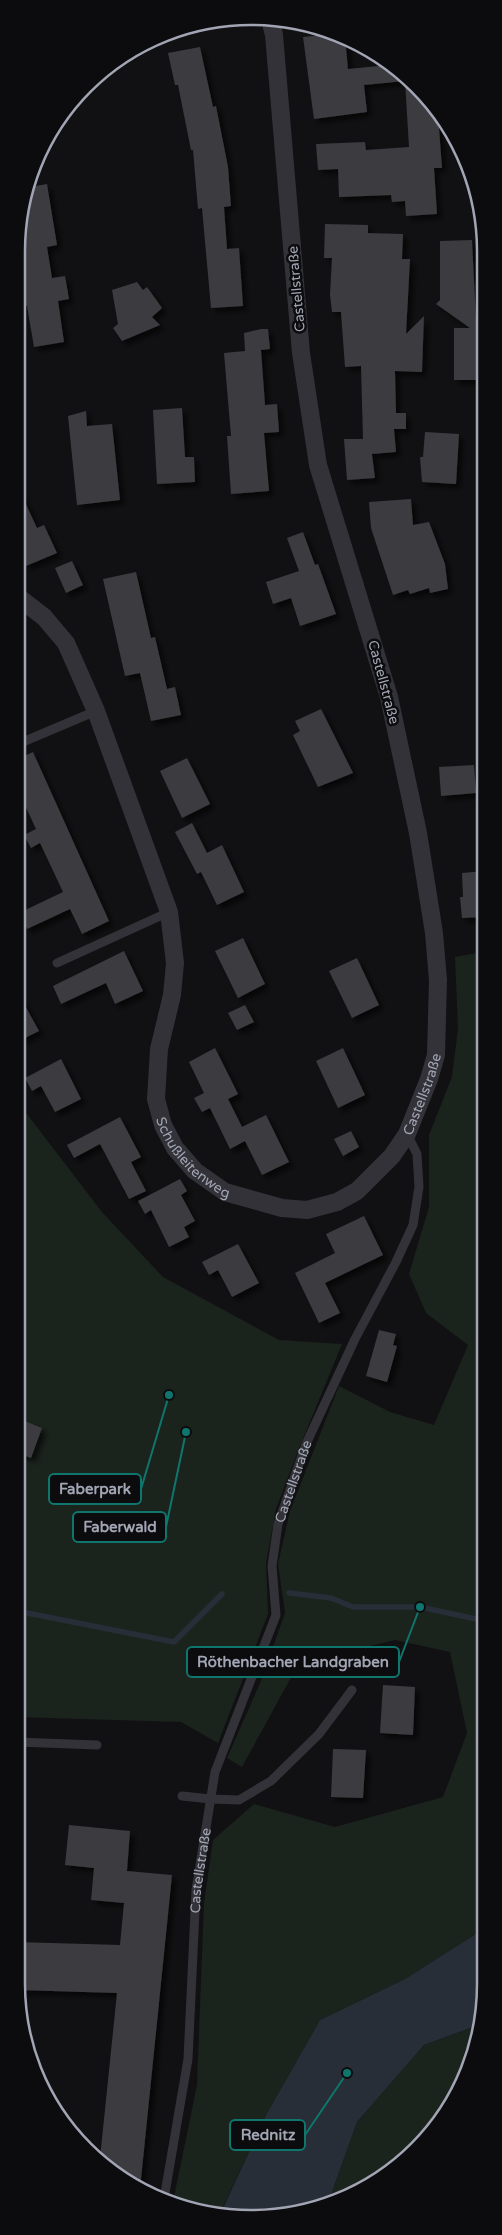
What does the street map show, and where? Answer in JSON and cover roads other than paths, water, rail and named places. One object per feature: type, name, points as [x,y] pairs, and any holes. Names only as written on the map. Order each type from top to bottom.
[{"type":"street","name":"Castellstraße","points":[[272,26],[301,353],[318,465],[389,697],[418,833],[434,933],[438,980],[436,1055],[430,1079],[407,1134]]},
{"type":"street","name":"Schußleitenweg","points":[[25,602],[44,617],[66,643],[96,711],[169,912],[175,963],[172,995],[159,1049],[156,1099],[163,1125],[175,1148],[196,1171],[225,1192],[282,1208],[307,1210],[337,1202],[357,1192],[386,1163],[407,1134]]},
{"type":"lane","points":[[25,741],[96,711]]},
{"type":"lane","points":[[57,963],[169,912]]},
{"type":"lane","name":"Castellstraße","points":[[165,2193],[188,2059],[196,1890],[215,1772],[276,1615],[272,1566],[281,1515],[306,1444],[355,1339],[396,1262],[413,1225],[419,1187],[417,1154],[407,1134]]},
{"type":"lane","points":[[182,1796],[211,1800],[239,1800],[271,1781],[319,1734],[352,1690]]},
{"type":"lane","points":[[25,1742],[97,1745]]},
{"type":"waterway","points":[[289,1593],[331,1598],[353,1607],[420,1607],[477,1620]]},
{"type":"waterway","points":[[25,1613],[174,1642],[222,1594]]},
{"type":"place","name":"Faberpark","points":[[169,1395]]},
{"type":"place","name":"Faberwald","points":[[186,1432]]},
{"type":"place","name":"Röthenbacher Landgraben","points":[[420,1607]]},
{"type":"place","name":"Rednitz","points":[[347,2073]]}]
